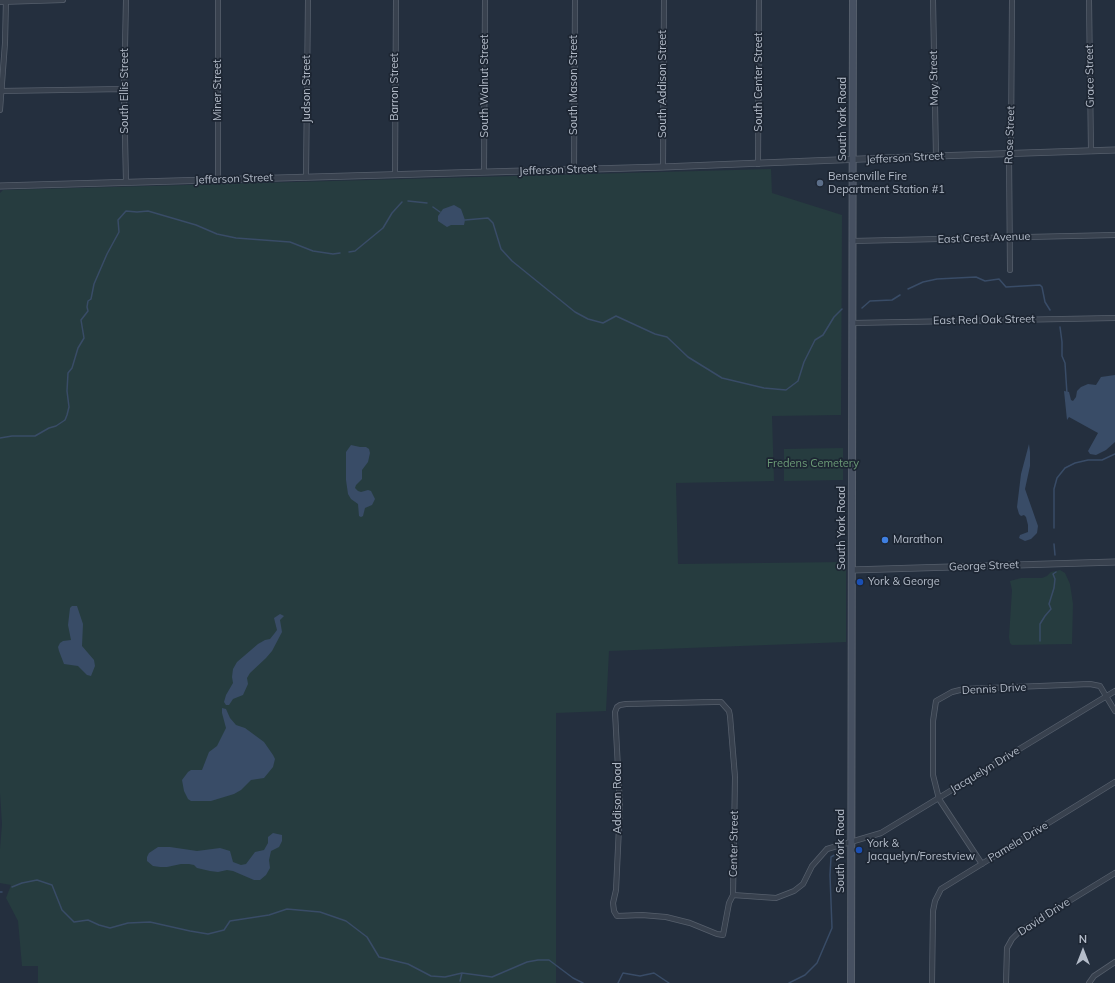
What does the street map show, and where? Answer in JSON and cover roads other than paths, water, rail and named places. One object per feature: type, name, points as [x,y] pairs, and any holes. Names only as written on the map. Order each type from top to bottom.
[{"type":"main road","name":"South York Road","points":[[851,983],[853,0]]},
{"type":"street","points":[[0,2],[63,0]]},
{"type":"street","name":"South Ellis Street","points":[[126,0],[124,89],[126,182]]},
{"type":"street","name":"Miner Street","points":[[218,0],[218,180]]},
{"type":"street","name":"Judson Street","points":[[306,177],[308,0]]},
{"type":"street","name":"Barron Street","points":[[395,174],[396,0]]},
{"type":"street","name":"South Walnut Street","points":[[484,172],[485,0]]},
{"type":"street","name":"South Mason Street","points":[[574,170],[575,0]]},
{"type":"street","name":"South Addison Street","points":[[663,167],[664,0]]},
{"type":"street","name":"South Center Street","points":[[758,164],[759,0]]},
{"type":"street","name":"May Street","points":[[933,0],[936,156]]},
{"type":"street","name":"Rose Street","points":[[1010,270],[1009,154],[1011,144],[1012,0]]},
{"type":"street","name":"Grace Street","points":[[1089,0],[1091,151]]},
{"type":"street","points":[[0,110],[6,1]]},
{"type":"street","points":[[1,91],[124,89]]},
{"type":"street","name":"Jefferson Street","points":[[0,186],[574,170],[1115,150]]},
{"type":"street","name":"East Crest Avenue","points":[[852,241],[1115,235]]},
{"type":"street","name":"East Red Oak Street","points":[[852,323],[1115,318]]},
{"type":"street","name":"George Street","points":[[852,570],[1115,562]]},
{"type":"street","name":"Dennis Drive","points":[[982,864],[938,798],[933,775],[933,722],[936,701],[952,692],[964,689],[1090,684],[1100,686],[1106,696]]},
{"type":"street","name":"Jacquelyn Drive","points":[[733,895],[776,898],[794,891],[803,884],[812,866],[827,848],[881,834],[1115,691]]},
{"type":"street","points":[[1106,696],[1115,711]]},
{"type":"street","name":"Center Street","points":[[618,706],[626,704],[721,702],[729,711],[735,794],[733,895],[729,903],[722,935],[690,923]]},
{"type":"street","name":"Addison Road","points":[[618,706],[616,712],[620,806],[614,911],[617,916],[658,916],[690,923]]},
{"type":"street","name":"Pamela Drive","points":[[932,983],[933,911],[935,901],[941,889],[1115,782]]},
{"type":"street","name":"David Drive","points":[[1006,983],[1007,948],[1012,939],[1020,931],[1115,873]]},
{"type":"street","points":[[1089,983],[1094,976],[1115,962]]},
{"type":"water","points":[[454,205],[461,209],[465,220],[464,225],[451,225],[447,227],[438,221],[438,216],[443,209]]},
{"type":"water","points":[[1115,375],[1115,442],[1106,450],[1096,455],[1090,454],[1088,451],[1098,433],[1069,417],[1067,420],[1064,391],[1069,392],[1071,400],[1073,401],[1076,397],[1077,391],[1081,387],[1088,384],[1096,385],[1101,377]]},
{"type":"water","points":[[1029,444],[1030,466],[1025,489],[1038,526],[1037,533],[1031,539],[1025,541],[1019,538],[1020,535],[1028,532],[1028,525],[1026,517],[1019,514],[1017,507],[1021,474]]},
{"type":"water","points":[[351,445],[366,447],[369,449],[370,453],[368,462],[362,470],[362,479],[355,488],[361,492],[368,490],[371,491],[375,499],[372,505],[365,508],[363,516],[361,517],[359,516],[358,504],[351,499],[348,494],[346,480],[346,452]]},
{"type":"water","points":[[72,606],[77,606],[83,624],[82,646],[94,660],[95,666],[91,676],[87,675],[78,666],[64,664],[59,651],[58,647],[60,643],[71,640],[68,625],[70,608]]},
{"type":"water","points":[[280,614],[284,616],[280,620],[282,632],[272,651],[250,673],[247,678],[248,684],[243,695],[233,699],[229,705],[226,705],[224,702],[233,683],[233,669],[237,662],[258,644],[270,639],[277,630],[274,618]]},
{"type":"water","points":[[222,708],[226,709],[230,718],[236,725],[245,728],[264,742],[275,759],[273,767],[264,778],[251,780],[241,790],[234,794],[211,801],[191,801],[188,799],[184,791],[182,780],[191,770],[202,770],[209,752],[217,746],[226,728]]},
{"type":"water","points":[[273,833],[282,835],[282,841],[279,847],[271,851],[269,860],[270,868],[266,875],[260,880],[254,880],[233,871],[210,871],[197,868],[194,865],[189,864],[160,867],[153,866],[147,861],[149,853],[158,847],[170,847],[197,851],[220,848],[230,851],[233,862],[241,865],[246,864],[255,852],[264,850],[268,843],[268,837]]},
{"type":"waterway","points":[[408,201],[427,203]]},
{"type":"waterway","points":[[349,252],[355,251],[383,228],[392,213],[402,202]]},
{"type":"waterway","points":[[433,207],[440,212]]},
{"type":"waterway","points":[[0,438],[12,436],[35,436],[65,420],[69,407],[67,391],[68,373],[72,368],[78,348],[84,338],[81,320],[88,311],[88,301],[91,299],[94,284],[107,254],[119,232],[118,220],[126,211],[148,211],[196,225],[217,234],[236,238],[290,242],[313,251],[333,254],[340,253]]},
{"type":"waterway","points":[[465,220],[488,218],[493,223],[501,249],[512,261],[575,312],[588,319],[603,323],[616,316],[655,334],[667,337],[688,357],[722,378],[764,388],[786,390],[798,381],[804,362],[815,340],[823,335],[834,317],[842,309]]},
{"type":"waterway","points":[[908,289],[923,282],[937,279],[976,277],[985,281],[999,279],[1006,287],[1040,285],[1042,287],[1045,302],[1050,310]]},
{"type":"waterway","points":[[862,308],[870,301],[892,300],[900,295]]},
{"type":"waterway","points":[[1060,327],[1062,356],[1065,363],[1067,394]]},
{"type":"waterway","points":[[1054,528],[1054,489],[1057,478],[1065,468],[1075,463],[1088,460],[1102,460],[1115,454]]},
{"type":"waterway","points":[[1054,544],[1055,555]]},
{"type":"waterway","points":[[1040,641],[1040,624],[1051,609],[1049,604],[1054,588],[1055,579],[1053,574],[1056,572]]},
{"type":"waterway","points":[[789,983],[805,975],[817,963],[832,928],[830,875],[831,857],[838,853]]},
{"type":"waterway","points":[[12,887],[37,880],[52,885],[62,910],[74,922],[88,920],[110,928],[128,923],[150,922],[208,934],[224,930],[230,921],[269,915],[287,909],[320,912],[346,921],[367,937],[379,957],[408,964],[431,976],[445,977],[462,973]]},
{"type":"waterway","points":[[460,981],[462,973],[492,977],[527,962],[549,960],[573,978],[583,983]]},
{"type":"waterway","points":[[618,983],[623,973],[640,976],[654,973],[669,983]]},
{"type":"place","name":"Bensenville Fire Department Station #1","points":[[820,183]]},
{"type":"place","name":"Marathon","points":[[885,540]]},
{"type":"place","name":"York & George","points":[[860,582]]},
{"type":"place","name":"York & Jacquelyn/Forestview","points":[[859,850]]},
{"type":"park label","name":"Fredens Cemetery","points":[[813,464]]}]
